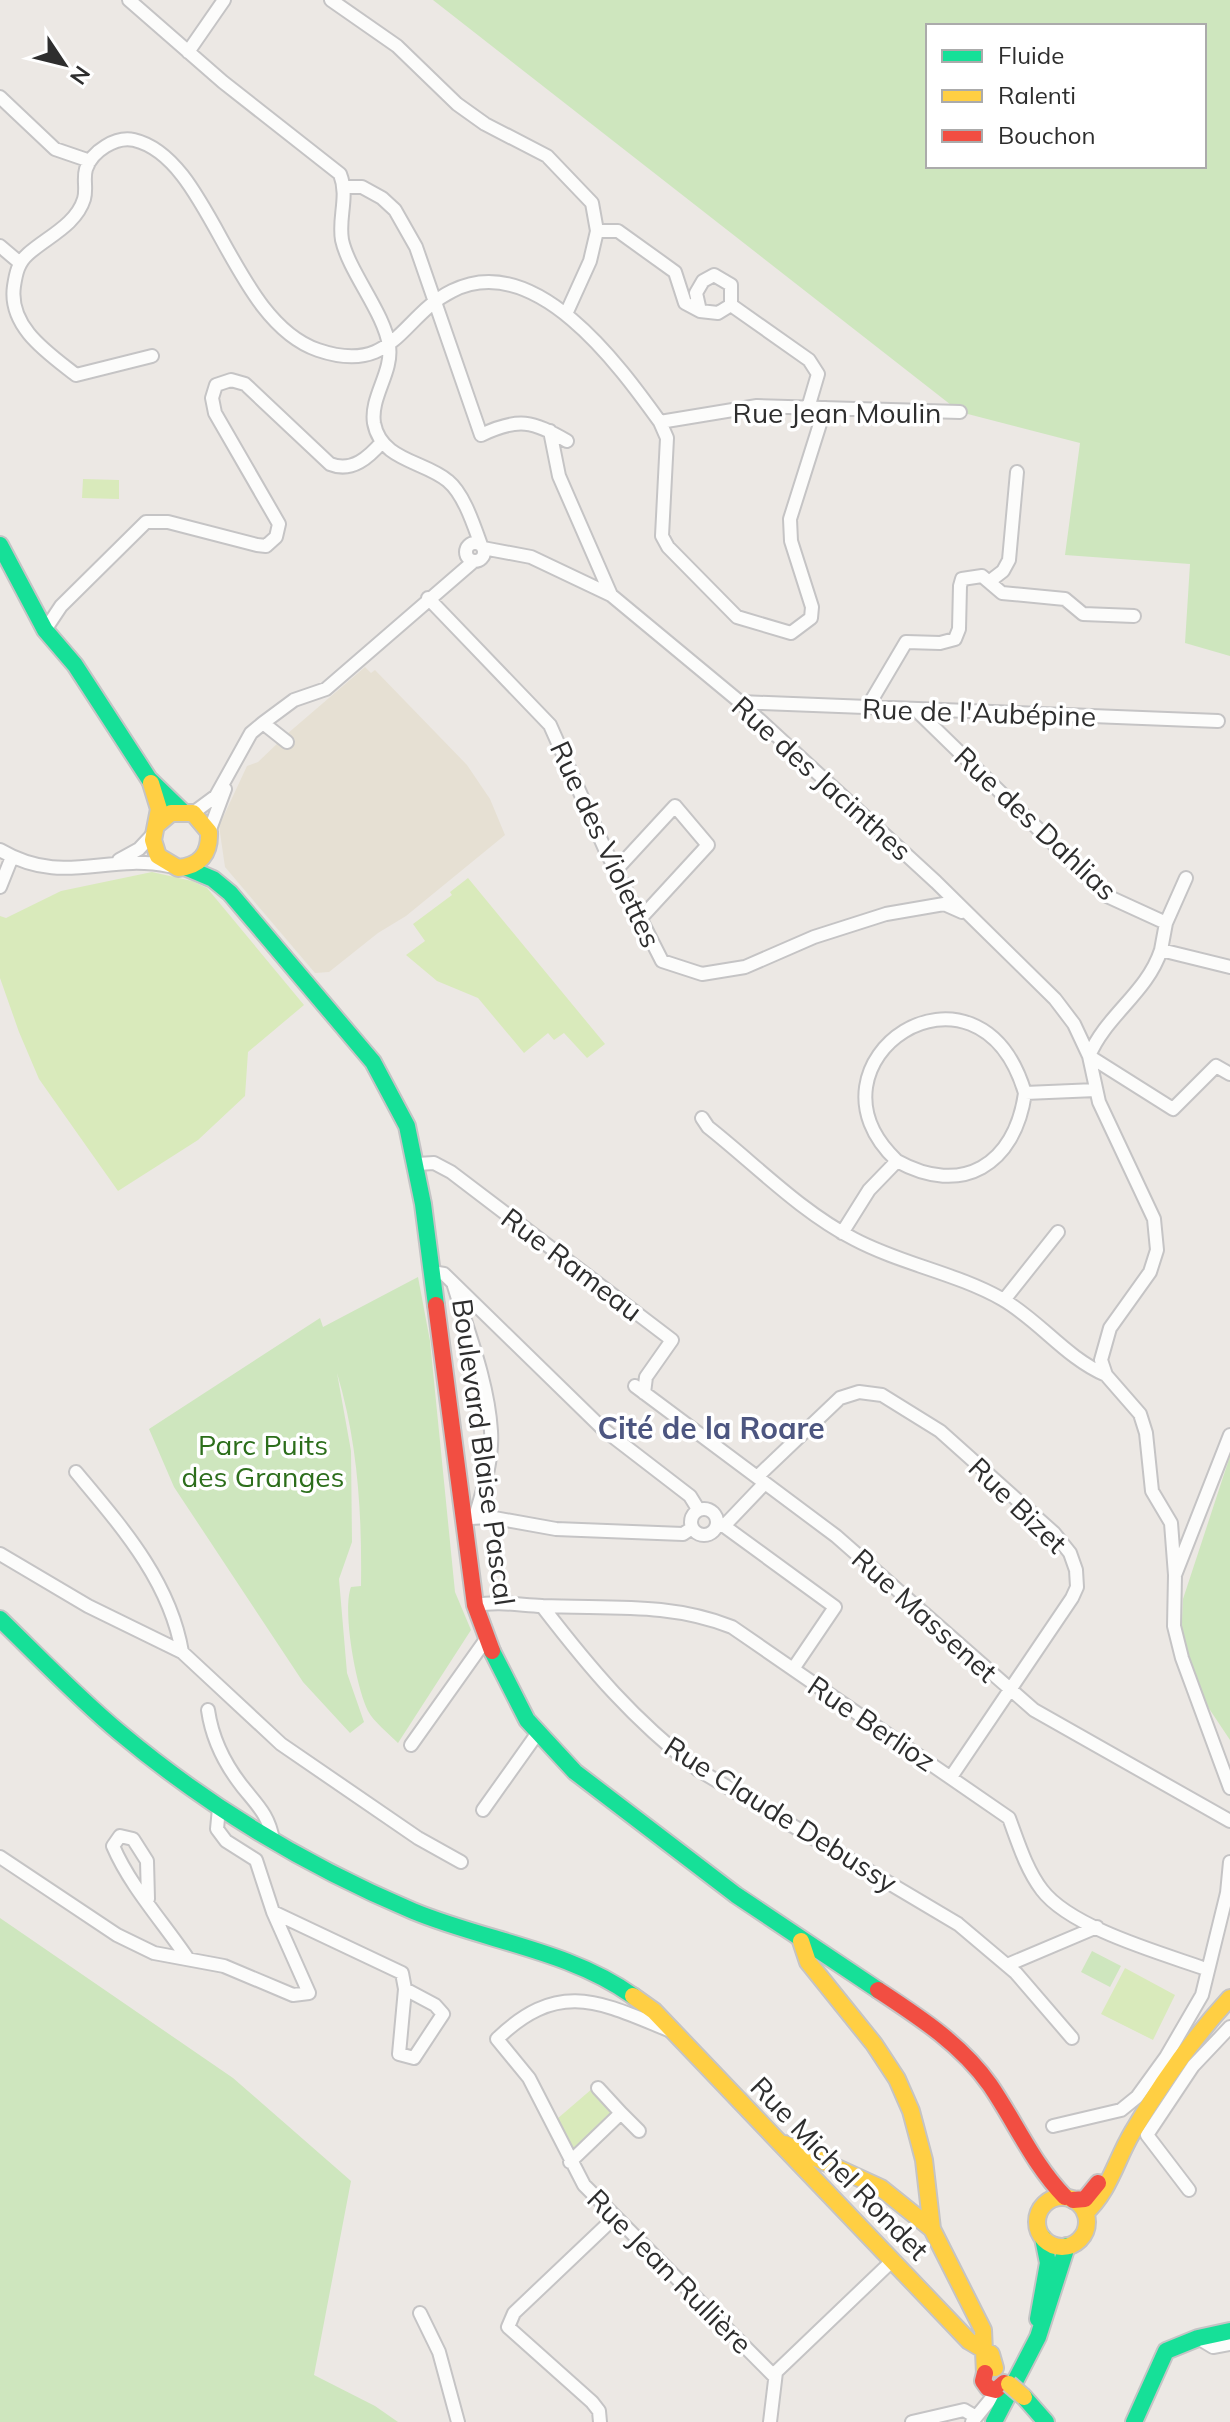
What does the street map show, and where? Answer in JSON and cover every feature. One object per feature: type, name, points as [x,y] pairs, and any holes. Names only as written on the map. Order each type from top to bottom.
[{"type":"main road","points":[[0,545],[45,630],[75,665],[149,779],[159,809],[155,850],[169,866],[187,868],[200,862],[209,840],[187,812],[149,779]]},
{"type":"main road","points":[[156,829],[171,813],[187,812]]},
{"type":"main road","name":"Boulevard Blaise Pascal","points":[[209,840],[230,893]]},
{"type":"main road","name":"Boulevard Blaise Pascal","points":[[187,868],[213,879],[230,893],[373,1062],[395,1099],[417,1164],[470,1518],[475,1605],[516,1703],[537,1734],[607,1799],[801,1941],[920,2018],[961,2052],[1003,2102],[1038,2168],[1069,2198]]},
{"type":"main road","name":"Rue Michel Rondet","points":[[0,1619],[132,1744],[219,1808],[273,1840],[317,1865],[416,1911],[594,1973],[630,1990],[976,2345]]},
{"type":"main road","points":[[801,1941],[808,1962],[874,2044],[897,2079],[915,2121],[924,2160],[932,2229],[983,2330],[976,2345],[991,2354],[994,2379],[1024,2397],[1046,2422]]},
{"type":"main road","points":[[1043,2238],[1054,2245],[1067,2246],[1081,2237],[1085,2213],[1100,2196],[1118,2157],[1172,2068],[1198,2032],[1230,1998]]},
{"type":"main road","points":[[1037,2336],[1048,2263],[1037,2223],[1042,2208],[1052,2199],[1085,2199],[1094,2192],[1123,2135],[1156,2084],[1172,2068]]},
{"type":"main road","points":[[777,2140],[881,2188],[932,2229]]},
{"type":"main road","name":"Boulevard Blaise Pascal","points":[[1038,2168],[1042,2208]]},
{"type":"main road","points":[[1069,2198],[1085,2213]]},
{"type":"main road","points":[[994,2422],[1023,2372],[1049,2312],[1067,2246]]},
{"type":"main road","points":[[1134,2422],[1166,2351],[1198,2338],[1230,2331]]},
{"type":"street","points":[[129,0],[188,52],[340,174],[345,187],[342,239],[389,346],[375,403],[374,423],[382,442],[409,462],[448,480],[457,490],[468,516],[476,552],[457,574],[326,689],[294,700],[251,733],[216,796],[187,812]]},
{"type":"street","points":[[188,52],[224,0]]},
{"type":"street","points":[[331,0],[397,46],[457,104],[485,124],[547,156],[592,203],[597,231],[590,261],[566,314]]},
{"type":"street","points":[[0,97],[55,149],[90,161]]},
{"type":"street","points":[[152,356],[76,375],[41,348],[21,323],[12,299],[20,263],[73,219],[83,201],[90,161],[105,146],[121,140],[135,140],[172,164],[267,312],[288,333],[316,350],[343,356],[389,346],[436,302],[451,291],[475,282],[506,283],[534,294],[566,314],[627,376],[660,422],[667,438],[662,536],[668,547],[737,617],[791,633],[811,618],[812,607],[791,541],[790,519],[825,408]]},
{"type":"street","points":[[345,187],[362,187],[395,210],[416,247],[481,435],[519,421],[550,431],[567,441]]},
{"type":"street","points":[[597,231],[618,231],[675,272],[685,303],[700,311],[718,313],[731,305]]},
{"type":"street","points":[[0,246],[20,263]]},
{"type":"street","points":[[700,311],[696,293],[703,281],[714,275],[731,285],[731,305]]},
{"type":"street","points":[[731,305],[809,360],[818,374],[808,408]]},
{"type":"street","points":[[45,630],[61,606],[146,522],[168,522],[257,545],[266,546],[276,537],[279,524],[215,413],[212,398],[216,385],[231,380],[245,384],[330,464],[340,468],[352,467],[382,442]]},
{"type":"street","name":"Rue Jean Moulin","points":[[660,422],[757,406],[960,412]]},
{"type":"street","points":[[550,431],[559,476],[611,595]]},
{"type":"street","points":[[990,581],[1003,571],[1009,560],[1017,472]]},
{"type":"street","name":"Rue des Jacinthes","points":[[476,552],[531,557],[611,595],[740,702],[969,914],[1055,999],[1074,1024],[1089,1056],[1096,1090],[1154,1219],[1157,1250],[1150,1272],[1110,1328],[1101,1360],[1106,1375]]},
{"type":"street","points":[[867,708],[906,642],[940,643],[955,639],[959,629],[962,579],[982,576],[1002,593],[1065,599],[1083,614],[1134,616]]},
{"type":"street","name":"Rue des Violettes","points":[[428,598],[550,725],[615,871],[662,961],[702,974],[745,967],[814,937],[886,914],[944,904],[969,914]]},
{"type":"street","name":"Rue de l'Aubépine","points":[[740,702],[1218,721]]},
{"type":"street","name":"Rue des Dahlias","points":[[915,709],[1107,896],[1166,923]]},
{"type":"street","points":[[263,723],[287,742]]},
{"type":"street","points":[[209,840],[226,782]]},
{"type":"street","points":[[615,871],[675,806],[708,845],[639,920]]},
{"type":"street","points":[[113,864],[139,849],[156,829]]},
{"type":"street","points":[[0,887],[6,854],[59,870],[144,861],[169,866]]},
{"type":"street","points":[[1186,878],[1166,923],[1154,971],[1097,1037],[1089,1056],[1173,1109],[1216,1066],[1230,1074]]},
{"type":"street","points":[[1161,950],[1230,967]]},
{"type":"street","points":[[948,1019],[978,1025],[1003,1044],[1017,1066],[1025,1093],[1021,1120],[1011,1141],[994,1159],[982,1166],[944,1179],[920,1174],[897,1161],[873,1135],[864,1112],[872,1064],[888,1043],[918,1023],[948,1019]]},
{"type":"street","points":[[1025,1093],[1096,1090]]},
{"type":"street","points":[[702,1118],[708,1127],[806,1209],[842,1233],[1004,1300],[1085,1364],[1106,1375],[1140,1414],[1146,1433],[1152,1491],[1171,1523],[1175,1575],[1174,1626],[1182,1658],[1230,1788]]},
{"type":"street","points":[[842,1233],[869,1190],[897,1161]]},
{"type":"street","name":"Rue Rameau","points":[[417,1164],[434,1163],[451,1172],[672,1340],[640,1390]]},
{"type":"street","points":[[1004,1300],[1058,1232]]},
{"type":"street","points":[[432,1272],[444,1274],[603,1429],[690,1496],[698,1509]]},
{"type":"street","name":"Boulevard Blaise Pascal","points":[[453,1283],[481,1379],[491,1432],[487,1473],[470,1518]]},
{"type":"street","name":"Rue Massenet","points":[[640,1390],[836,1536],[1034,1710],[1230,1821]]},
{"type":"street","name":"Rue Bizet","points":[[721,1526],[840,1398],[859,1392],[882,1395],[908,1408],[940,1431],[1054,1533],[1070,1553],[1076,1570],[1077,1587],[951,1777]]},
{"type":"street","points":[[1175,1575],[1230,1435]]},
{"type":"street","points":[[76,1472],[153,1572],[178,1622],[180,1651]]},
{"type":"street","points":[[698,1509],[709,1509],[715,1513],[721,1526],[835,1607],[793,1669]]},
{"type":"street","points":[[698,1509],[691,1518],[692,1528],[702,1535],[721,1526]]},
{"type":"street","points":[[470,1518],[556,1529],[683,1534],[692,1528]]},
{"type":"street","points":[[0,1554],[43,1582],[180,1651],[281,1744],[418,1838],[461,1862]]},
{"type":"street","name":"Rue Berlioz","points":[[475,1605],[499,1601],[542,1606],[662,1608],[702,1615],[732,1627],[1009,1818],[1027,1865],[1060,1909],[1097,1927],[1206,1969]]},
{"type":"street","name":"Rue Claude Debussy","points":[[542,1606],[633,1717],[664,1743],[697,1769],[958,1924],[1007,1965],[1072,2038]]},
{"type":"street","points":[[411,1745],[487,1638]]},
{"type":"street","points":[[208,1710],[211,1731],[218,1746],[242,1786],[270,1819],[273,1840]]},
{"type":"street","points":[[483,1810],[537,1734]]},
{"type":"street","points":[[0,1857],[117,1935],[154,1953],[224,1966],[293,1995],[309,1993],[273,1912],[256,1860],[226,1841],[217,1829],[219,1808]]},
{"type":"street","points":[[148,1899],[147,1861],[133,1839],[120,1836],[113,1846],[124,1871],[148,1899],[188,1959]]},
{"type":"street","points":[[1053,2126],[1121,2110],[1137,2097],[1202,1995],[1227,1893],[1230,1862]]},
{"type":"street","points":[[273,1912],[402,1973],[405,1989],[399,2054],[414,2058],[443,2014],[435,2005],[405,1989]]},
{"type":"street","points":[[1007,1965],[1097,1927]]},
{"type":"street","name":"Rue Jean Rullière","points":[[673,2032],[618,2007],[585,2001],[542,2007],[516,2021],[497,2039],[529,2078],[584,2185],[775,2377]]},
{"type":"street","points":[[1189,2190],[1147,2135],[1193,2066],[1230,2027]]},
{"type":"street","points":[[598,2088],[639,2131]]},
{"type":"street","points":[[570,2162],[621,2113]]},
{"type":"street","points":[[600,2422],[599,2411],[592,2402],[508,2327],[514,2313],[614,2218]]},
{"type":"street","points":[[770,2422],[775,2377],[892,2261]]},
{"type":"street","points":[[420,2313],[439,2352],[458,2422]]},
{"type":"street","points":[[1198,2338],[1213,2347],[1230,2344]]},
{"type":"street","points":[[912,2422],[964,2410],[974,2420],[994,2379]]},
{"type":"shaded area","points":[[365,667],[371,673],[375,670],[467,765],[490,799],[505,835],[406,916],[378,933],[329,972],[315,973],[225,867],[219,826],[247,766],[258,762],[280,741],[291,738],[287,734]]},
{"type":"green space","points":[[433,0],[1230,0],[1230,656],[1185,643],[1190,564],[1065,555],[1080,443],[960,412]]},
{"type":"green space","points":[[83,479],[119,480],[119,499],[82,498]]},
{"type":"green space","points":[[152,872],[192,881],[207,888],[304,1005],[248,1052],[245,1096],[198,1140],[118,1191],[39,1079],[0,978],[0,916],[6,918],[61,891]]},
{"type":"green space","points":[[468,878],[605,1044],[587,1058],[564,1033],[554,1040],[548,1033],[524,1053],[478,998],[437,981],[406,955],[425,941],[413,924],[452,895],[450,892]]},
{"type":"green space","name":"Parc Puits des Granges","points":[[418,1277],[430,1341],[455,1592],[471,1630],[398,1743],[368,1711],[352,1649],[349,1598],[351,1587],[361,1586],[361,1532],[354,1452],[337,1373],[351,1451],[352,1542],[339,1579],[347,1673],[364,1722],[350,1733],[303,1682],[174,1487],[149,1429],[320,1318],[323,1327]]},
{"type":"green space","points":[[1230,1456],[1230,1740],[1180,1665],[1183,1599]]},
{"type":"green space","points":[[0,1918],[233,2078],[351,2181],[314,2375],[375,2406],[398,2422],[0,2422]]},
{"type":"green space","points":[[1092,1951],[1121,1966],[1110,1987],[1081,1972]]},
{"type":"green space","points":[[1125,1968],[1175,1995],[1153,2040],[1101,2014]]},
{"type":"green space","points":[[593,2088],[616,2114],[574,2151],[569,2149],[557,2119]]},
{"type":"traffic: fast","points":[[0,545],[45,630],[75,665],[149,779],[182,811]]},
{"type":"traffic: fast","points":[[187,868],[213,879],[230,893],[373,1062],[407,1126],[423,1204],[436,1305]]},
{"type":"traffic: fast","points":[[0,1619],[119,1732],[187,1785],[259,1832],[335,1874],[413,1911],[554,1957],[608,1980],[633,1996]]},
{"type":"traffic: fast","points":[[492,1651],[527,1720],[575,1772],[736,1895],[878,1990]]},
{"type":"traffic: fast","points":[[1038,2319],[1048,2263],[1043,2238]]},
{"type":"traffic: fast","points":[[994,2422],[1038,2337],[1067,2246]]},
{"type":"traffic: fast","points":[[1134,2422],[1166,2351],[1198,2338],[1230,2331]]},
{"type":"traffic: fast","points":[[1024,2397],[1046,2422]]},
{"type":"traffic: slow","points":[[151,783],[159,809],[153,840],[158,856],[178,868],[192,865],[202,858],[208,847],[209,832],[193,813],[171,813],[158,824]]},
{"type":"traffic: slow","points":[[801,1941],[808,1962],[874,2044],[897,2079],[911,2111],[924,2160],[932,2229],[983,2330],[985,2373]]},
{"type":"traffic: slow","points":[[633,1996],[654,2011],[969,2341],[991,2354],[995,2368]]},
{"type":"traffic: slow","points":[[1085,2213],[1106,2186],[1132,2133],[1165,2080],[1230,1998]]},
{"type":"traffic: slow","points":[[785,2144],[881,2188],[932,2229]]},
{"type":"traffic: slow","points":[[1062,2197],[1079,2205],[1087,2222],[1079,2239],[1062,2247],[1045,2239],[1037,2222],[1045,2205],[1062,2197]]},
{"type":"traffic: slow","points":[[1009,2384],[1024,2397]]},
{"type":"traffic: jam","points":[[436,1305],[475,1605],[492,1651]]},
{"type":"traffic: jam","points":[[878,1990],[938,2032],[979,2070],[1043,2171],[1065,2197]]},
{"type":"traffic: jam","points":[[1073,2200],[1085,2199],[1098,2183]]},
{"type":"traffic: jam","points":[[985,2373],[983,2381],[988,2388],[996,2390],[1004,2383]]},
{"type":"district","name":"Cité de la Roare","points":[[711,1428]]}]
